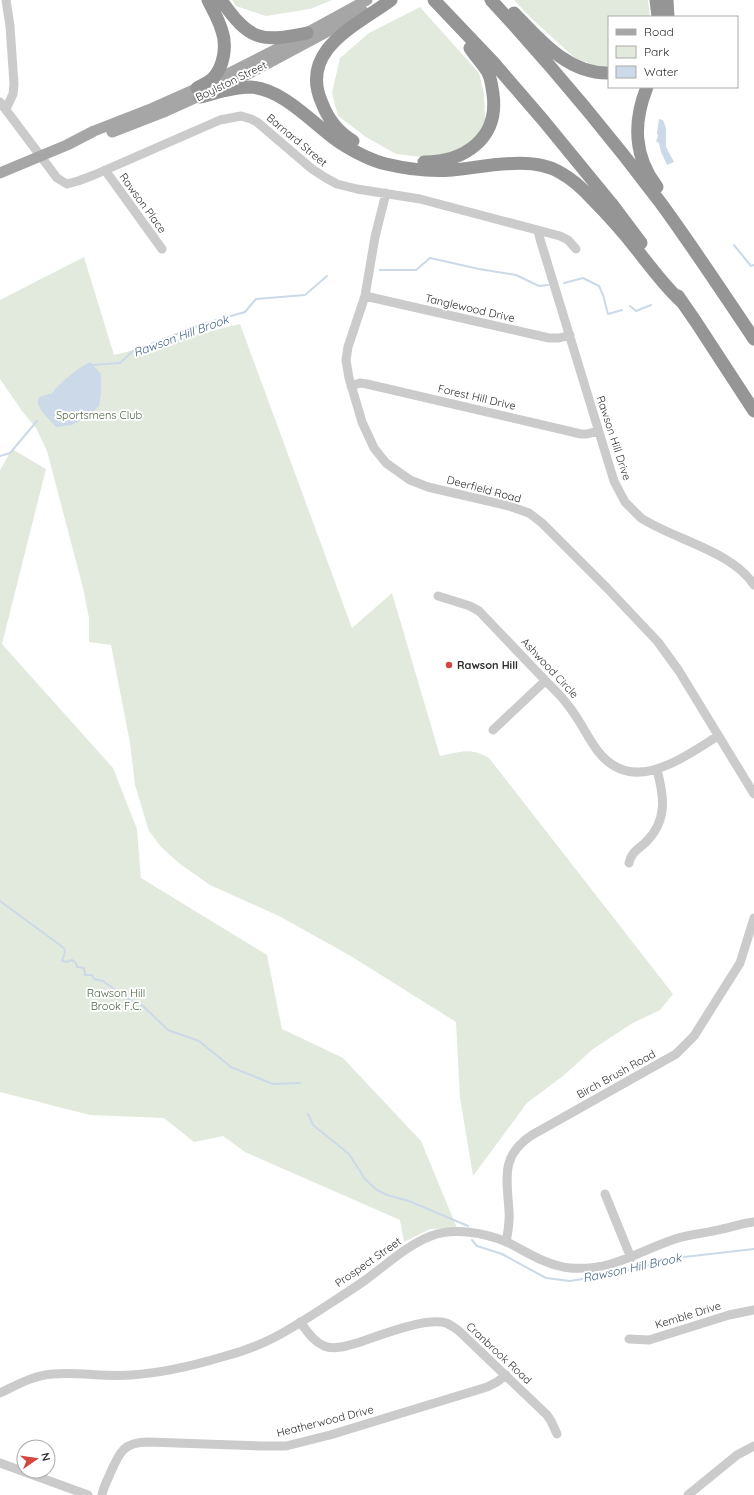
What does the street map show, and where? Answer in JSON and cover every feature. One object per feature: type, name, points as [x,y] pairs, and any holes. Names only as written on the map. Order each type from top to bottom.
[{"type":"highway","points":[[198,92],[214,78],[219,69],[224,50],[222,30],[208,0]]},
{"type":"highway","points":[[221,0],[240,25],[256,35],[270,38],[307,33]]},
{"type":"highway","points":[[391,0],[372,6],[338,36],[324,53],[319,64],[317,79],[318,94],[322,105],[330,118],[341,132],[350,139],[368,149],[390,157],[426,162],[445,160],[469,150],[483,138],[493,118],[494,111],[492,87],[488,72],[434,0]]},
{"type":"highway","points":[[434,0],[503,73],[573,156],[625,221],[683,303],[754,411]]},
{"type":"highway","points":[[491,0],[576,96],[626,159],[674,222],[754,339]]},
{"type":"highway","points":[[500,0],[553,51],[567,61],[587,71],[608,73]]},
{"type":"highway","points":[[656,0],[658,16]]},
{"type":"highway","points":[[667,0],[668,16]]},
{"type":"highway","points":[[198,92],[252,87],[263,90],[288,102],[354,151],[382,163],[425,170],[451,170],[522,163],[544,165],[552,168],[577,184],[610,217],[667,288],[683,303]]},
{"type":"highway","points":[[647,88],[637,121],[638,142],[645,167],[661,191],[674,222]]},
{"type":"main road","name":"Boylston Street","points":[[0,172],[67,145],[123,128],[198,92],[307,33],[387,0]]},
{"type":"main road","name":"Boylston Street","points":[[198,92],[248,74],[372,6]]},
{"type":"street","points":[[6,0],[10,26],[14,84],[6,110]]},
{"type":"street","points":[[0,102],[40,156]]},
{"type":"street","name":"Barnard Street","points":[[40,156],[57,178],[67,184],[105,170],[220,120],[241,116],[257,122],[312,169],[331,181],[348,187],[420,199],[564,238],[571,242],[576,250]]},
{"type":"street","name":"Rawson Place","points":[[105,170],[162,249]]},
{"type":"street","name":"Deerfield Road","points":[[386,193],[375,237],[365,296],[347,351],[346,364],[362,422],[374,448],[386,463],[405,478],[428,487],[509,506],[529,513],[542,523],[658,642],[679,671],[754,794]]},
{"type":"street","name":"Rawson Hill Drive","points":[[538,231],[617,489],[625,502],[635,513],[648,522],[728,560],[745,574],[754,586]]},
{"type":"street","name":"Tanglewood Drive","points":[[365,296],[545,338],[555,339],[570,335]]},
{"type":"street","name":"Forest Hill Drive","points":[[352,386],[365,383],[581,434],[598,431]]},
{"type":"street","name":"Ashwood Circle","points":[[438,596],[470,606],[479,611],[567,703],[598,751],[617,767],[629,771],[656,770],[679,759],[718,736]]},
{"type":"street","points":[[494,730],[545,681]]},
{"type":"street","points":[[629,863],[632,855],[654,832],[661,816],[663,798],[656,770]]},
{"type":"street","name":"Birch Brush Road","points":[[506,1242],[510,1218],[506,1181],[508,1166],[512,1155],[522,1141],[676,1054],[686,1046],[740,963],[754,918]]},
{"type":"street","points":[[605,1194],[632,1258]]},
{"type":"street","name":"Prospect Street","points":[[0,1393],[27,1380],[52,1374],[127,1375],[154,1373],[186,1367],[261,1345],[280,1335],[362,1283],[420,1241],[433,1235],[446,1232],[486,1236],[506,1242],[536,1258],[568,1268],[600,1267],[632,1258],[675,1239],[754,1222]]},
{"type":"street","name":"Kemble Drive","points":[[629,1339],[649,1340],[729,1315],[754,1310]]},
{"type":"street","name":"Cranbrook Road","points":[[300,1322],[315,1340],[324,1346],[332,1348],[347,1346],[418,1324],[436,1322],[446,1323],[459,1331],[549,1417],[557,1434]]},
{"type":"street","name":"Heatherwood Drive","points":[[102,1495],[117,1457],[124,1448],[136,1443],[148,1442],[286,1446],[330,1435],[487,1388],[506,1375]]},
{"type":"street","points":[[688,1495],[728,1462],[754,1446]]},
{"type":"street","points":[[0,1463],[88,1495]]},
{"type":"green space","points":[[232,0],[332,0],[310,9],[266,16],[236,6]]},
{"type":"green space","points":[[514,0],[648,0],[650,16],[608,16],[608,66],[602,68],[575,58],[532,19]]},
{"type":"green space","points":[[420,7],[479,73],[484,94],[485,120],[475,140],[451,154],[422,157],[396,154],[366,137],[338,116],[332,93],[340,58],[369,33]]},
{"type":"green space","name":"Sportsmens Club","points":[[84,257],[114,355],[240,324],[352,628],[392,593],[440,756],[470,751],[489,758],[673,994],[660,1010],[631,1024],[593,1049],[563,1076],[527,1103],[473,1176],[460,1098],[456,1022],[349,955],[279,916],[210,885],[180,864],[161,847],[149,831],[135,785],[130,743],[111,645],[89,642],[89,618],[83,588],[47,451],[36,428],[22,411],[0,379],[0,300]]},
{"type":"green space","name":"Rawson Hill Brook F.C.","points":[[12,449],[46,469],[2,644],[113,768],[137,829],[141,878],[267,955],[282,1029],[343,1058],[421,1141],[457,1228],[430,1229],[404,1242],[400,1220],[245,1152],[223,1136],[194,1142],[164,1118],[90,1115],[0,1092],[0,470]]},
{"type":"water","points":[[659,119],[663,120],[666,128],[666,147],[674,162],[667,165],[659,143],[656,141],[658,136]]},
{"type":"water","points":[[90,362],[101,374],[99,406],[91,414],[72,425],[56,427],[43,413],[38,403],[39,399],[43,396],[52,394],[69,376]]},
{"type":"waterway","name":"Rawson Hill Brook","points":[[734,245],[751,266],[754,265]]},
{"type":"waterway","name":"Rawson Hill Brook","points":[[380,270],[416,270],[430,258],[479,269],[516,275],[539,286],[548,285]]},
{"type":"waterway","name":"Rawson Hill Brook","points":[[92,365],[120,363],[133,351],[203,324],[245,312],[256,299],[305,295],[327,276]]},
{"type":"waterway","name":"Rawson Hill Brook","points":[[564,283],[583,278],[599,286],[608,314],[622,310]]},
{"type":"waterway","name":"Rawson Hill Brook","points":[[630,306],[636,311],[651,305]]},
{"type":"waterway","name":"Rawson Hill Brook","points":[[0,456],[10,453],[37,421]]},
{"type":"waterway","name":"Rawson Hill Brook","points":[[0,901],[64,948],[65,952],[62,961],[67,962],[72,960],[76,963],[77,967],[84,968],[85,975],[92,975],[94,979],[103,981],[126,998],[143,1006],[168,1030],[199,1041],[231,1067],[273,1084],[300,1083]]},
{"type":"waterway","name":"Rawson Hill Brook","points":[[308,1114],[313,1125],[349,1154],[365,1179],[377,1190],[387,1195],[409,1201],[468,1226]]},
{"type":"waterway","name":"Rawson Hill Brook","points":[[472,1240],[477,1246],[502,1254],[546,1278],[570,1281],[615,1274],[675,1258],[754,1249]]},
{"type":"place","name":"Rawson Hill","points":[[449,665]]}]
